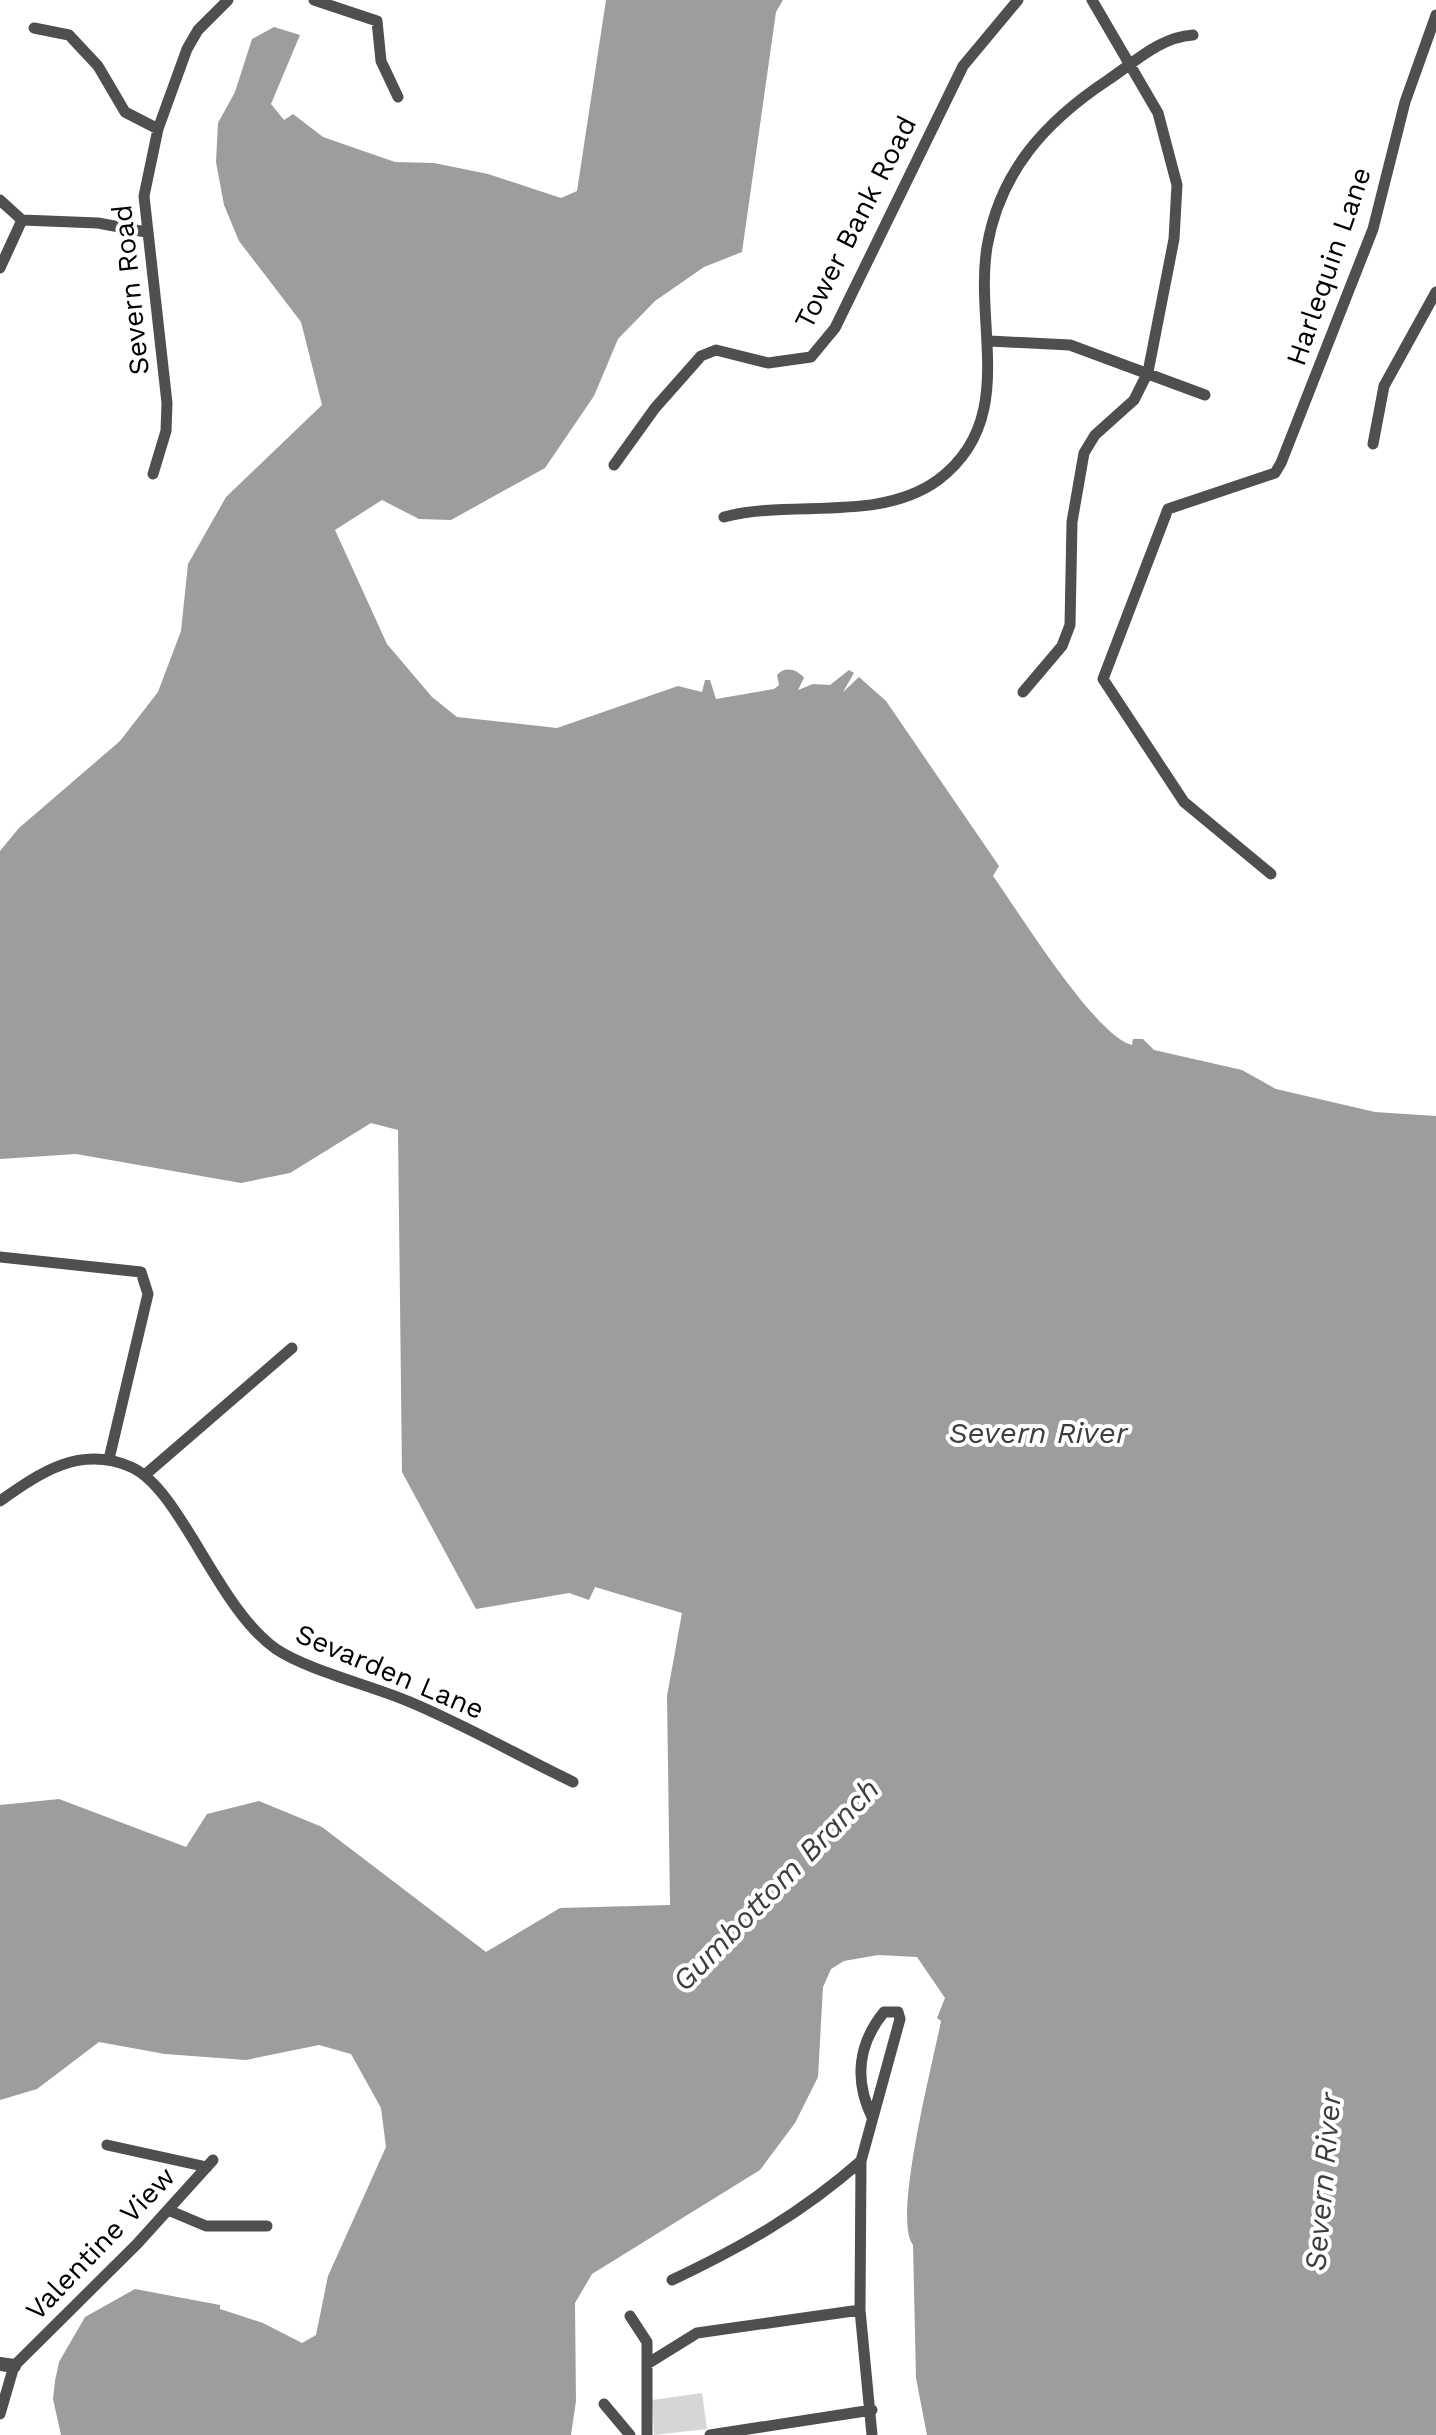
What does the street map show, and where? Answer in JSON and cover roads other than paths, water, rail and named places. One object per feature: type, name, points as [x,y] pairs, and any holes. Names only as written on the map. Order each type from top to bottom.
[{"type":"street","name":"Severn Road","points":[[154,474],[166,431],[168,403],[146,232],[146,178],[158,129],[187,49],[198,30],[228,0]]},
{"type":"street","points":[[314,0],[377,21],[381,61],[398,97]]},
{"type":"street","name":"Tower Bank Road","points":[[614,465],[654,408],[701,356],[716,350],[768,363],[811,357],[835,328],[962,66],[1018,0]]},
{"type":"street","points":[[1024,692],[1062,646],[1070,625],[1072,522],[1084,452],[1095,435],[1134,400],[1148,372],[1166,298],[1177,185],[1158,114],[1092,0]]},
{"type":"street","name":"Harlequin Lane","points":[[1270,874],[1184,802],[1102,678],[1168,509],[1275,473],[1374,229],[1406,102],[1436,15]]},
{"type":"street","points":[[34,28],[70,35],[98,66],[125,112],[158,129]]},
{"type":"street","points":[[724,517],[757,508],[888,503],[919,493],[942,478],[976,439],[990,372],[987,249],[1006,187],[1030,146],[1061,113],[1160,43],[1194,35]]},
{"type":"street","points":[[0,200],[22,220],[98,223],[146,232]]},
{"type":"street","points":[[0,268],[22,220]]},
{"type":"street","points":[[1372,444],[1384,386],[1436,292]]},
{"type":"street","points":[[990,341],[1070,344],[1205,395]]},
{"type":"street","points":[[0,1257],[141,1272],[148,1294],[109,1459]]},
{"type":"street","points":[[0,1500],[58,1464],[109,1459],[146,1474],[292,1348]]},
{"type":"street","name":"Sevarden Lane","points":[[146,1474],[178,1518],[229,1604],[276,1650],[412,1702],[573,1782]]},
{"type":"street","points":[[872,2117],[862,2097],[862,2052],[870,2030],[884,2012],[898,2012],[872,2117],[860,2161],[860,2310],[872,2435]]},
{"type":"street","name":"Valentine View","points":[[0,2414],[7,2365],[168,2210],[210,2163],[107,2145]]},
{"type":"street","points":[[672,2280],[758,2239],[812,2204],[860,2161]]},
{"type":"street","points":[[168,2210],[206,2226],[268,2226]]},
{"type":"street","points":[[646,2364],[697,2333],[860,2310]]},
{"type":"street","points":[[630,2316],[647,2342],[646,2435]]},
{"type":"street","points":[[604,2404],[630,2435]]},
{"type":"street","points":[[710,2435],[872,2410]]},
{"type":"water","name":"Severn River","points":[[606,0],[783,0],[776,12],[742,252],[704,267],[655,301],[618,339],[594,396],[545,468],[451,520],[419,519],[382,500],[335,530],[387,644],[432,697],[457,717],[557,728],[678,686],[702,692],[705,680],[710,680],[716,699],[774,689],[779,685],[777,675],[784,670],[804,678],[798,690],[813,684],[830,685],[849,670],[854,673],[843,692],[859,677],[886,701],[999,866],[993,876],[1038,943],[1079,997],[1117,1037],[1132,1045],[1133,1039],[1143,1039],[1154,1050],[1242,1070],[1276,1089],[1375,1112],[1436,1116],[1436,2435],[927,2435],[916,2378],[913,2245],[908,2230],[908,2205],[941,2021],[937,2018],[945,1998],[917,1957],[878,1955],[844,1961],[831,1969],[823,1987],[818,2077],[795,2123],[760,2170],[592,2274],[575,2303],[576,2401],[571,2435],[61,2435],[53,2399],[59,2362],[85,2317],[135,2289],[220,2305],[220,2309],[263,2323],[302,2343],[316,2335],[328,2276],[386,2147],[381,2108],[351,2054],[319,2045],[246,2060],[165,2054],[99,2042],[37,2089],[0,2100],[0,1805],[59,1799],[186,1847],[207,1814],[259,1801],[322,1827],[486,1952],[560,1908],[670,1905],[667,1696],[682,1613],[595,1587],[589,1600],[569,1593],[476,1609],[402,1472],[398,1130],[371,1123],[290,1173],[241,1183],[76,1154],[0,1159],[0,851],[19,828],[120,741],[158,692],[181,631],[188,564],[226,497],[322,405],[301,322],[239,241],[224,205],[216,162],[218,123],[235,92],[252,39],[274,27],[300,35],[271,104],[284,120],[293,114],[323,137],[395,162],[434,163],[488,174],[561,198],[577,191]]},
{"type":"water label","name":"Gumbottom Branch","points":[[776,1885]]}]
